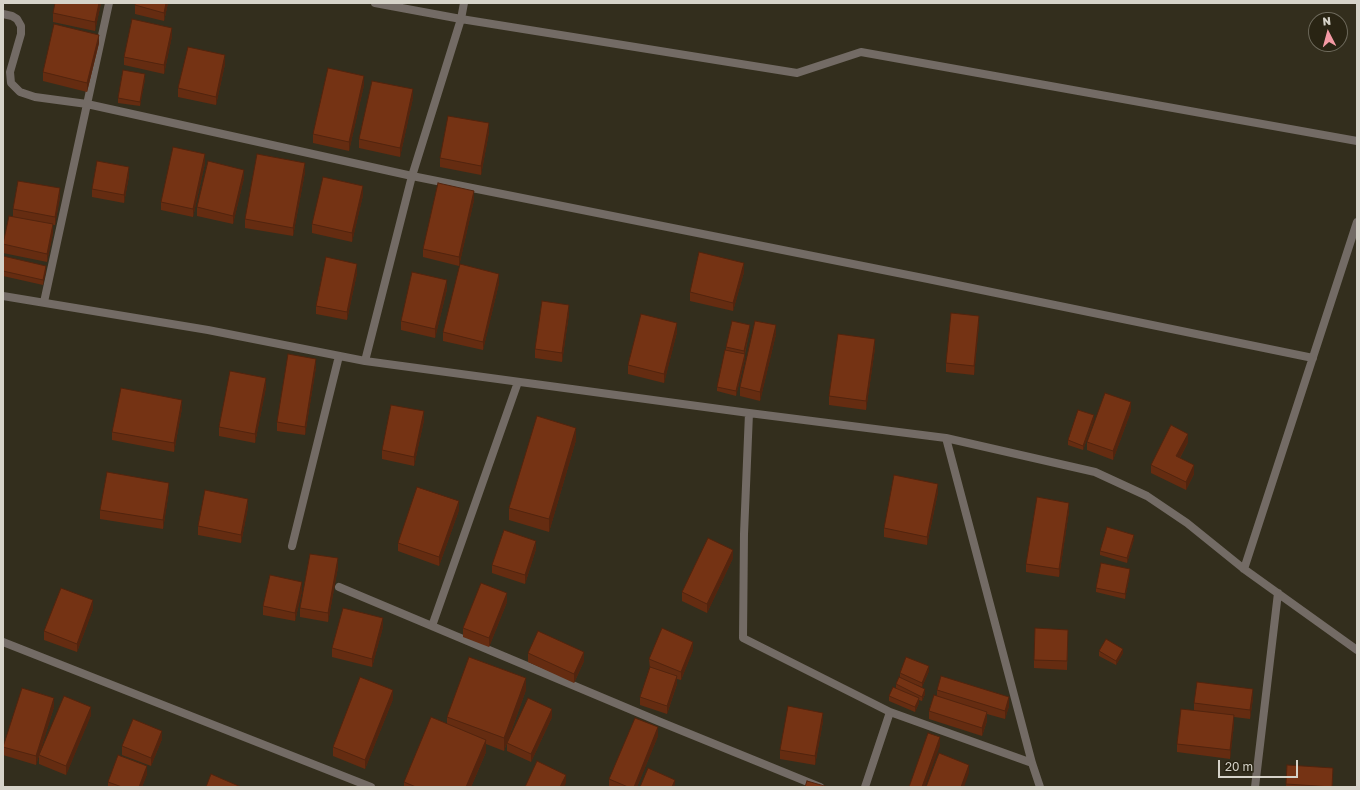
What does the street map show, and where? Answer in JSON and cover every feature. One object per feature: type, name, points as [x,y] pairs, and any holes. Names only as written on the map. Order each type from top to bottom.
[{"type":"street","points":[[44,302],[109,3]]},
{"type":"street","points":[[375,3],[461,19],[797,73],[861,52],[1357,141]]},
{"type":"street","points":[[365,361],[412,176],[461,19],[464,3]]},
{"type":"street","points":[[3,14],[17,19],[21,26],[21,34],[10,72],[11,83],[20,92],[35,97],[88,104],[412,176],[928,278],[1313,358]]},
{"type":"street","points":[[1244,569],[1357,222]]},
{"type":"street","points":[[3,296],[208,330],[365,361],[946,438],[1095,472],[1147,496],[1187,523],[1244,569],[1357,650]]},
{"type":"street","points":[[292,546],[339,356]]},
{"type":"street","points":[[432,626],[518,382]]},
{"type":"street","points":[[749,413],[744,534],[743,638],[890,712],[1032,763]]},
{"type":"street","points":[[946,438],[1032,763],[1040,787]]},
{"type":"street","points":[[339,587],[658,722],[820,787]]},
{"type":"street","points":[[1255,787],[1278,593]]},
{"type":"street","points":[[3,642],[371,787]]},
{"type":"street","points":[[865,787],[890,712]]},
{"type":"building","points":[[55,3],[99,3],[95,22],[53,13]]},
{"type":"building","points":[[135,3],[166,3],[164,13],[135,5]]},
{"type":"building","points":[[132,19],[172,28],[164,65],[124,57]]},
{"type":"building","points":[[54,24],[99,35],[87,83],[43,72]]},
{"type":"building","points":[[188,47],[225,55],[216,97],[178,88]]},
{"type":"building","points":[[328,68],[364,76],[349,142],[313,134]]},
{"type":"building","points":[[123,70],[145,74],[140,102],[118,98]]},
{"type":"building","points":[[372,81],[413,89],[400,148],[359,139]]},
{"type":"building","points":[[448,116],[489,123],[481,166],[440,158]]},
{"type":"building","points":[[173,147],[205,154],[193,209],[161,202]]},
{"type":"building","points":[[257,154],[305,163],[293,228],[245,219]]},
{"type":"building","points":[[97,161],[129,167],[124,195],[92,189]]},
{"type":"building","points":[[208,161],[244,170],[233,216],[197,207]]},
{"type":"building","points":[[323,177],[363,186],[352,233],[312,224]]},
{"type":"building","points":[[18,181],[60,188],[55,217],[13,209]]},
{"type":"building","points":[[438,183],[474,191],[459,257],[423,249]]},
{"type":"building","points":[[9,216],[53,224],[47,254],[3,244]]},
{"type":"building","points":[[699,252],[744,263],[733,303],[690,292]]},
{"type":"building","points":[[3,256],[46,266],[43,280],[3,271]]},
{"type":"building","points":[[326,257],[357,264],[347,312],[316,306]]},
{"type":"building","points":[[460,264],[499,274],[483,342],[443,332]]},
{"type":"building","points":[[412,272],[447,280],[435,329],[401,321]]},
{"type":"building","points":[[542,301],[569,305],[562,353],[535,349]]},
{"type":"building","points":[[951,313],[979,316],[974,366],[946,363]]},
{"type":"building","points":[[641,314],[677,323],[664,374],[628,365]]},
{"type":"building","points":[[732,321],[750,325],[744,351],[726,347]]},
{"type":"building","points":[[755,321],[776,325],[760,392],[740,387]]},
{"type":"building","points":[[838,334],[875,339],[866,401],[829,396]]},
{"type":"building","points":[[725,350],[745,354],[736,391],[717,387]]},
{"type":"building","points":[[288,354],[316,359],[305,427],[277,422]]},
{"type":"building","points":[[230,371],[266,378],[255,434],[219,427]]},
{"type":"building","points":[[121,388],[182,400],[174,443],[112,432]]},
{"type":"building","points":[[1105,393],[1131,402],[1113,451],[1087,442]]},
{"type":"building","points":[[391,405],[424,411],[414,457],[382,450]]},
{"type":"building","points":[[1078,410],[1094,415],[1083,446],[1068,440]]},
{"type":"building","points":[[537,416],[576,428],[549,519],[509,508]]},
{"type":"building","points":[[1171,425],[1188,434],[1176,456],[1194,465],[1186,482],[1151,465]]},
{"type":"building","points":[[107,472],[169,483],[163,520],[100,510]]},
{"type":"building","points":[[894,475],[938,484],[927,537],[884,528]]},
{"type":"building","points":[[417,487],[459,501],[439,557],[398,543]]},
{"type":"building","points":[[205,490],[248,499],[241,535],[198,526]]},
{"type":"building","points":[[1037,497],[1069,503],[1059,569],[1026,564]]},
{"type":"building","points":[[1107,527],[1134,535],[1127,558],[1100,551]]},
{"type":"building","points":[[504,530],[536,541],[525,575],[492,565]]},
{"type":"building","points":[[708,538],[733,550],[707,604],[682,592]]},
{"type":"building","points":[[310,554],[338,558],[328,613],[300,608]]},
{"type":"building","points":[[1101,563],[1130,569],[1125,594],[1096,588]]},
{"type":"building","points":[[270,575],[302,582],[295,613],[263,606]]},
{"type":"building","points":[[481,583],[507,593],[489,638],[463,628]]},
{"type":"building","points":[[61,588],[93,600],[77,644],[44,631]]},
{"type":"building","points":[[343,608],[383,618],[372,659],[332,648]]},
{"type":"building","points":[[662,628],[693,642],[681,672],[649,659]]},
{"type":"building","points":[[1035,628],[1068,630],[1067,661],[1034,660]]},
{"type":"building","points":[[538,631],[584,652],[574,674],[528,653]]},
{"type":"building","points":[[1106,639],[1123,649],[1116,661],[1099,651]]},
{"type":"building","points":[[469,657],[526,678],[504,738],[447,717]]},
{"type":"building","points":[[906,657],[929,666],[922,683],[900,673]]},
{"type":"building","points":[[650,667],[677,676],[667,706],[640,697]]},
{"type":"building","points":[[941,676],[1009,697],[1005,711],[937,690]]},
{"type":"building","points":[[360,677],[393,690],[365,760],[333,747]]},
{"type":"building","points":[[899,677],[925,689],[922,697],[896,684]]},
{"type":"building","points":[[1197,682],[1253,689],[1250,710],[1194,703]]},
{"type":"building","points":[[893,687],[919,698],[915,707],[889,696]]},
{"type":"building","points":[[22,688],[54,698],[36,756],[3,747]]},
{"type":"building","points":[[934,695],[987,712],[982,728],[929,711]]},
{"type":"building","points":[[64,696],[91,707],[66,766],[39,755]]},
{"type":"building","points":[[528,698],[552,709],[531,754],[507,743]]},
{"type":"building","points":[[788,706],[823,713],[815,756],[780,750]]},
{"type":"building","points":[[1181,709],[1234,715],[1230,750],[1177,744]]},
{"type":"building","points":[[431,717],[486,740],[466,787],[416,787],[404,782]]},
{"type":"building","points":[[635,718],[658,727],[634,787],[628,787],[609,779]]},
{"type":"building","points":[[133,719],[162,731],[151,758],[122,746]]},
{"type":"building","points":[[928,733],[940,737],[922,787],[909,787]]},
{"type":"building","points":[[939,753],[969,765],[961,787],[926,787]]},
{"type":"building","points":[[118,755],[147,766],[139,787],[122,787],[108,782]]},
{"type":"building","points":[[537,761],[566,775],[560,787],[525,787]]},
{"type":"building","points":[[1287,765],[1333,768],[1332,787],[1286,784]]},
{"type":"building","points":[[648,768],[675,780],[672,787],[640,787]]},
{"type":"building","points":[[211,774],[241,787],[206,787]]},
{"type":"building","points":[[807,781],[828,787],[805,787]]}]
